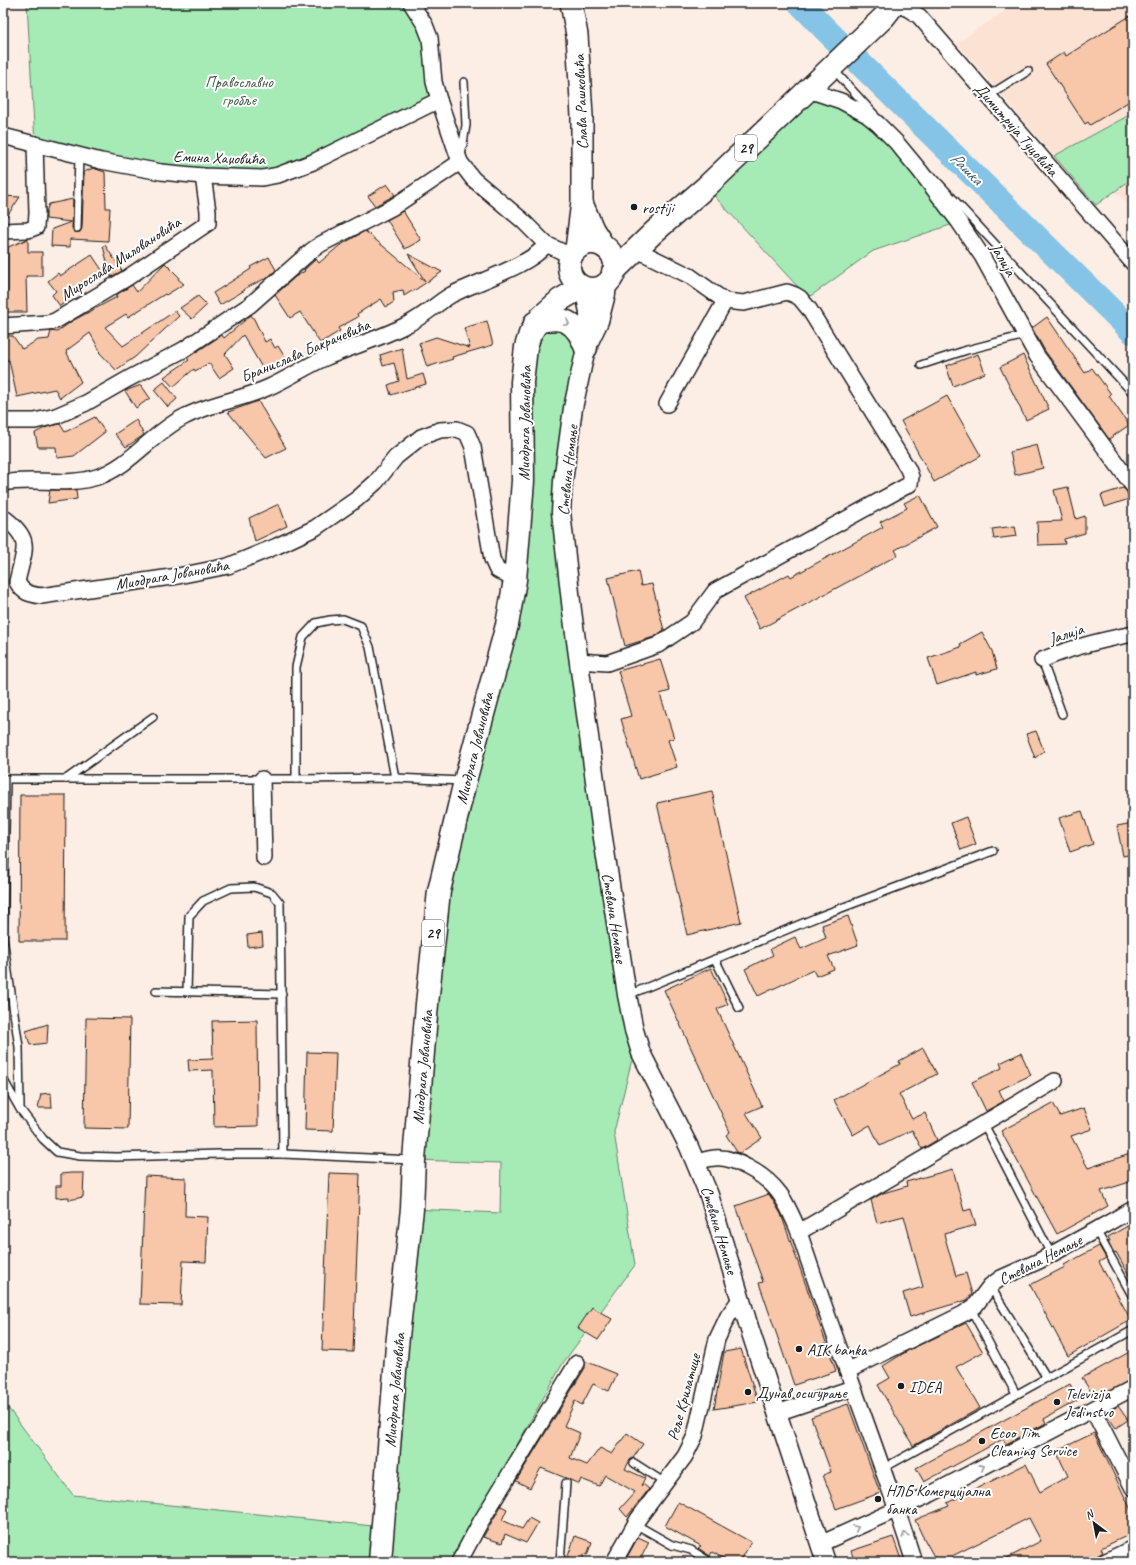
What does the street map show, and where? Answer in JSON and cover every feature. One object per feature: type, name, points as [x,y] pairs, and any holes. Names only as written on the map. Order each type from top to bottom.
[{"type":"main road","name":"Слава Рашковића","points":[[571,3],[577,35],[581,88],[582,202]]},
{"type":"main road","name":"29","points":[[538,320],[560,300],[583,287],[596,288],[610,278],[654,232],[706,187],[834,65],[889,10]]},
{"type":"main road","points":[[582,202],[593,229],[614,260],[610,278]]},
{"type":"main road","points":[[582,202],[572,258],[574,281],[583,287]]},
{"type":"main road","points":[[572,258],[584,245],[591,243],[607,249],[634,243],[654,232]]},
{"type":"main road","name":"Миодрага Јовановића","points":[[380,1562],[397,1346],[412,1209],[414,1160],[436,907],[444,866],[507,625],[516,580],[523,481],[522,382],[526,347],[530,334],[572,258]]},
{"type":"main road","points":[[538,320],[555,319],[569,323],[578,331],[588,345]]},
{"type":"street","points":[[411,3],[425,25],[430,38],[434,82],[454,148],[460,162],[473,179],[522,220],[546,244],[572,258]]},
{"type":"street","name":"Димитрија Туцовића","points":[[889,10],[908,9],[919,16],[1133,263]]},
{"type":"street","name":"Јалија","points":[[808,90],[855,108],[878,124],[896,142],[937,193],[974,243],[994,276],[1037,356],[1133,486]]},
{"type":"street","name":"Емина Хаџовића","points":[[3,136],[101,162],[161,172],[203,176],[262,178],[278,175],[325,156],[439,100]]},
{"type":"street","points":[[3,231],[28,230],[36,227],[35,144]]},
{"type":"street","points":[[3,421],[35,421],[56,416],[86,403],[183,350],[250,305],[321,244],[393,207],[460,162]]},
{"type":"street","name":"Мирослава Миловановића","points":[[3,326],[48,323],[56,321],[127,278],[208,222],[203,176]]},
{"type":"street","name":"Бранислава Бакрачевића","points":[[3,483],[80,480],[97,477],[110,472],[128,460],[159,434],[182,418],[206,407],[266,388],[320,360],[401,328],[425,314],[449,296],[527,260],[540,252],[546,244]]},
{"type":"street","points":[[579,661],[607,663],[658,645],[692,622],[715,591],[910,484],[911,477],[908,469],[809,309],[800,298],[788,292],[744,303],[725,301],[690,276],[637,250]]},
{"type":"street","name":"Стевана Немање","points":[[610,278],[599,321],[588,345],[573,408],[561,498],[562,523],[579,661],[611,893],[627,995],[634,1030],[642,1053],[697,1162],[709,1194],[740,1298],[826,1562]]},
{"type":"street","points":[[583,287],[590,318],[588,345]]},
{"type":"street","points":[[667,404],[725,301]]},
{"type":"street","name":"Миодрага Јовановића","points":[[3,517],[23,536],[25,550],[17,582],[21,590],[26,593],[41,596],[178,576],[228,566],[277,546],[315,528],[362,495],[376,482],[396,457],[421,437],[440,430],[457,429],[467,433],[473,447],[492,559],[497,570],[516,580]]},
{"type":"street","name":"Јалија","points":[[1042,660],[1057,653],[1078,647],[1133,634]]},
{"type":"street","points":[[262,779],[264,858]]},
{"type":"street","points":[[799,1232],[1055,1082]]},
{"type":"street","points":[[697,1162],[720,1158],[743,1164],[768,1179],[781,1196],[799,1232],[852,1388],[897,1509],[914,1562]]},
{"type":"street","name":"Стевана Немање","points":[[847,1371],[969,1311],[975,1306],[990,1286],[1001,1278],[1051,1254],[1133,1209]]},
{"type":"street","name":"Реље Крилатице","points":[[614,1562],[635,1524],[685,1456],[694,1436],[717,1339],[728,1316],[740,1298]]},
{"type":"street","points":[[459,1562],[480,1523],[577,1363]]},
{"type":"street","points":[[777,1413],[852,1388]]},
{"type":"street","points":[[820,1544],[931,1494],[1133,1388]]},
{"type":"street","points":[[1092,1410],[1133,1488]]},
{"type":"street","points":[[1104,1562],[1133,1548]]},
{"type":"lane","points":[[834,65],[1133,392]]},
{"type":"lane","points":[[988,96],[1028,71]]},
{"type":"lane","points":[[460,162],[466,125],[464,82]]},
{"type":"lane","points":[[77,228],[79,156]]},
{"type":"lane","points":[[921,364],[1025,335]]},
{"type":"lane","points":[[296,779],[296,667],[303,637],[316,623],[344,619],[360,626],[370,647],[396,778]]},
{"type":"lane","name":"Јалија","points":[[1042,660],[1062,714]]},
{"type":"lane","points":[[66,779],[153,717]]},
{"type":"lane","points":[[20,1109],[19,1048],[3,938],[4,779],[396,778],[465,781]]},
{"type":"lane","points":[[627,995],[820,916],[993,851]]},
{"type":"lane","points":[[187,992],[189,916],[203,901],[231,888],[254,886],[272,893],[280,903],[283,1154]]},
{"type":"lane","points":[[715,959],[739,1008]]},
{"type":"lane","points":[[156,991],[282,994]]},
{"type":"lane","points":[[3,1079],[20,1109],[43,1139],[58,1152],[80,1156],[116,1157],[283,1154],[414,1160]]},
{"type":"lane","points":[[984,1124],[1051,1254]]},
{"type":"lane","points":[[1096,1230],[1133,1297]]},
{"type":"lane","points":[[990,1286],[1046,1378]]},
{"type":"lane","points":[[969,1311],[973,1313],[1016,1394]]},
{"type":"lane","points":[[882,1469],[1133,1330]]},
{"type":"lane","points":[[634,1463],[665,1483]]},
{"type":"lane","points":[[560,1562],[566,1482]]},
{"type":"lane","points":[[635,1524],[672,1545],[691,1550],[710,1562]]},
{"type":"shaded area","points":[[1016,3],[1133,3],[1133,113],[1054,156],[957,43]]},
{"type":"shaded area","points":[[1133,178],[1133,210],[1115,191]]},
{"type":"green space","name":"Православно гробље","points":[[27,3],[411,3],[415,8],[439,100],[288,172],[203,176],[35,144]]},
{"type":"green space","points":[[808,90],[855,107],[959,222],[873,251],[808,298],[706,187]]},
{"type":"green space","points":[[1133,113],[1133,178],[1096,205],[1054,156]]},
{"type":"green space","points":[[535,323],[578,331],[563,481],[637,1039],[614,1132],[635,1265],[563,1363],[451,1562],[3,1562],[3,1401],[73,1495],[383,1527],[412,1209],[500,1213],[501,1163],[414,1160],[427,1004],[498,653]]},
{"type":"building","points":[[1133,14],[1133,99],[1090,125],[1088,122],[1085,124],[1046,64],[1064,52],[1066,56]]},
{"type":"building","points":[[93,168],[105,172],[106,208],[110,208],[108,241],[70,239],[70,247],[51,246],[52,229],[71,222],[46,219],[46,212],[49,204],[73,199],[72,228],[75,232],[80,232],[82,228],[84,172]]},
{"type":"building","points":[[387,184],[395,195],[375,206],[368,196]]},
{"type":"building","points":[[3,196],[20,197],[3,222]]},
{"type":"building","points":[[403,211],[421,240],[405,249],[387,220]]},
{"type":"building","points":[[365,231],[425,281],[408,254],[442,272],[404,296],[403,290],[393,292],[394,302],[386,307],[381,299],[357,314],[358,317],[338,328],[340,331],[320,343],[300,312],[290,318],[275,295],[295,277],[305,271],[304,270],[316,259],[319,263],[339,246]]},
{"type":"building","points":[[28,239],[28,252],[42,252],[42,276],[26,276],[27,312],[3,312],[3,292],[8,291],[8,247]]},
{"type":"building","points":[[105,245],[122,271],[111,277],[103,246]]},
{"type":"building","points":[[92,255],[104,273],[74,293],[75,294],[60,306],[52,295],[56,291],[48,281],[58,273],[60,276]]},
{"type":"building","points":[[269,257],[276,270],[265,280],[264,279],[244,289],[245,290],[220,305],[213,293],[251,269],[250,267]]},
{"type":"building","points":[[165,263],[184,284],[128,317],[126,314],[105,327],[123,346],[175,311],[179,316],[135,357],[116,370],[99,352],[100,351],[90,333],[66,351],[81,382],[60,398],[55,389],[17,397],[9,360],[3,360],[3,336],[13,336],[22,349],[38,340],[49,339],[51,331],[57,332],[72,321],[117,297],[116,295],[132,285],[137,292]]},
{"type":"building","points":[[198,296],[207,305],[192,319],[180,308]]},
{"type":"building","points":[[251,315],[265,342],[270,339],[275,348],[278,346],[286,359],[264,371],[243,335],[225,354],[234,368],[219,378],[209,363],[195,371],[194,369],[173,387],[164,377],[189,360],[187,358],[222,335],[224,338]]},
{"type":"building","points":[[1047,317],[1085,373],[1092,368],[1111,394],[1109,396],[1129,425],[1109,439],[1045,351],[1032,328]]},
{"type":"building","points":[[487,321],[493,345],[452,357],[453,359],[427,367],[419,343],[436,337],[470,348],[464,328]]},
{"type":"building","points":[[402,348],[407,379],[423,374],[426,384],[391,395],[388,385],[399,381],[394,363],[383,366],[380,355]]},
{"type":"building","points":[[978,354],[985,373],[953,386],[946,366]]},
{"type":"building","points":[[1023,355],[1049,409],[1026,420],[1000,367]]},
{"type":"building","points":[[164,382],[177,399],[168,407],[154,390]]},
{"type":"building","points":[[141,385],[150,398],[136,408],[125,391]]},
{"type":"building","points":[[947,396],[981,456],[934,482],[901,421]]},
{"type":"building","points":[[258,401],[286,448],[266,458],[228,412]]},
{"type":"building","points":[[95,417],[105,432],[74,456],[57,458],[56,447],[38,447],[35,433],[47,427],[60,424],[65,432]]},
{"type":"building","points":[[136,420],[144,435],[126,447],[115,434]]},
{"type":"building","points":[[1037,445],[1043,468],[1015,475],[1010,452]]},
{"type":"building","points":[[1068,487],[1076,519],[1085,516],[1085,533],[1064,539],[1065,544],[1038,545],[1037,522],[1062,521],[1054,490]]},
{"type":"building","points":[[1123,488],[1127,492],[1129,499],[1105,507],[1101,495]]},
{"type":"building","points":[[50,490],[76,490],[77,499],[48,503]]},
{"type":"building","points":[[920,495],[937,527],[895,550],[898,555],[760,629],[744,598],[789,574],[791,577],[883,527],[880,522],[907,508],[904,503]]},
{"type":"building","points":[[279,504],[287,526],[255,541],[249,518]]},
{"type":"building","points":[[1015,526],[1017,536],[994,539],[992,529]]},
{"type":"building","points":[[638,571],[641,586],[652,584],[664,630],[654,637],[625,646],[608,578]]},
{"type":"building","points":[[982,632],[992,651],[997,669],[976,675],[976,672],[937,685],[928,658],[961,647],[960,644]]},
{"type":"building","points":[[660,659],[670,691],[660,694],[674,738],[668,740],[677,767],[639,779],[621,719],[631,716],[618,671]]},
{"type":"building","points":[[1036,731],[1044,751],[1035,758],[1026,734]]},
{"type":"building","points":[[712,791],[741,922],[687,935],[657,803]]},
{"type":"building","points":[[20,795],[66,795],[65,941],[19,941]]},
{"type":"building","points":[[1082,811],[1093,844],[1070,852],[1059,818]]},
{"type":"building","points":[[966,817],[976,844],[961,850],[951,823]]},
{"type":"building","points":[[1133,823],[1133,854],[1123,856],[1117,826]]},
{"type":"building","points":[[848,916],[858,945],[828,956],[834,969],[816,976],[813,970],[758,996],[745,969],[773,955],[770,949],[795,937],[801,949],[826,938],[822,925]]},
{"type":"building","points":[[262,933],[263,945],[248,947],[247,935]]},
{"type":"building","points":[[711,968],[728,1004],[717,1009],[762,1106],[746,1113],[762,1138],[740,1153],[737,1152],[726,1135],[730,1132],[664,990]]},
{"type":"building","points":[[86,1018],[130,1019],[128,1129],[84,1128]]},
{"type":"building","points":[[257,1020],[258,1126],[214,1127],[213,1070],[189,1071],[188,1060],[213,1059],[212,1021]]},
{"type":"building","points":[[48,1024],[47,1043],[30,1045],[26,1031]]},
{"type":"building","points":[[923,1048],[937,1074],[899,1094],[912,1119],[925,1113],[937,1140],[922,1149],[912,1130],[880,1146],[870,1125],[853,1135],[834,1100],[900,1064],[899,1061]]},
{"type":"building","points":[[307,1052],[336,1053],[333,1131],[305,1130]]},
{"type":"building","points":[[1021,1053],[1031,1075],[999,1090],[1004,1101],[986,1111],[972,1082],[1002,1068],[1000,1063]]},
{"type":"building","points":[[51,1093],[52,1108],[38,1108],[41,1094]]},
{"type":"building","points":[[1053,1103],[1060,1116],[1084,1108],[1092,1129],[1071,1136],[1088,1168],[1133,1153],[1133,1181],[1101,1191],[1108,1206],[1057,1234],[1001,1131]]},
{"type":"building","points":[[953,1169],[964,1211],[971,1209],[976,1225],[944,1234],[956,1276],[966,1273],[972,1294],[967,1300],[910,1317],[903,1293],[923,1287],[904,1216],[877,1223],[871,1200],[883,1193],[907,1186],[906,1182]]},
{"type":"building","points":[[84,1173],[83,1197],[69,1200],[69,1197],[56,1198],[56,1186],[61,1186],[61,1174]]},
{"type":"building","points":[[329,1173],[360,1174],[353,1352],[322,1351]]},
{"type":"building","points":[[145,1176],[186,1178],[185,1216],[208,1217],[206,1262],[183,1261],[181,1305],[140,1304]]},
{"type":"building","points":[[769,1194],[781,1214],[836,1371],[794,1385],[759,1283],[763,1282],[736,1206]]},
{"type":"building","points":[[1133,1223],[1133,1282],[1116,1252],[1114,1253],[1108,1241],[1110,1241],[1108,1237]]},
{"type":"building","points":[[1099,1246],[1106,1258],[1099,1262],[1131,1320],[1068,1356],[1030,1285],[1065,1267],[1064,1265]]},
{"type":"building","points":[[592,1307],[612,1319],[598,1340],[578,1328]]},
{"type":"building","points":[[966,1323],[983,1352],[956,1367],[980,1408],[913,1446],[878,1385],[890,1378],[883,1366],[909,1350]]},
{"type":"building","points":[[741,1349],[758,1402],[714,1409],[724,1352]]},
{"type":"building","points":[[1133,1350],[1133,1379],[1095,1398],[1082,1378]]},
{"type":"building","points":[[585,1361],[617,1374],[609,1391],[593,1384],[582,1405],[575,1401],[564,1426],[580,1433],[570,1458],[587,1465],[600,1448],[612,1454],[627,1433],[643,1444],[630,1460],[625,1469],[645,1478],[641,1486],[643,1484],[649,1489],[627,1517],[620,1509],[635,1492],[605,1475],[599,1486],[581,1479],[579,1484],[541,1468],[530,1488],[516,1481],[585,1368]]},
{"type":"building","points":[[1070,1384],[1078,1400],[1044,1419],[1046,1423],[1006,1444],[1003,1439],[924,1482],[916,1468]]},
{"type":"building","points":[[848,1404],[880,1493],[836,1509],[823,1475],[831,1472],[811,1417]]},
{"type":"building","points":[[1118,1406],[1128,1420],[1116,1428],[1105,1413]]},
{"type":"building","points":[[1094,1433],[1133,1514],[1133,1533],[1101,1548],[1103,1552],[1088,1562],[999,1562],[1041,1541],[1029,1518],[952,1556],[955,1562],[937,1562],[915,1520],[949,1506],[947,1503],[1026,1464],[1040,1492],[1068,1476],[1056,1451]]},
{"type":"building","points":[[678,1502],[751,1542],[740,1562],[730,1562],[712,1552],[710,1556],[698,1548],[701,1546],[665,1526]]},
{"type":"building","points":[[501,1506],[507,1509],[502,1520],[522,1529],[529,1518],[538,1523],[526,1543],[505,1534],[502,1543],[483,1537]]},
{"type":"building","points":[[575,1536],[592,1542],[587,1555],[584,1554],[582,1562],[566,1562]]},
{"type":"building","points":[[638,1537],[649,1542],[639,1562],[633,1562],[626,1559]]},
{"type":"building","points":[[893,1537],[902,1562],[855,1562],[851,1551]]},
{"type":"waterway","name":"Рашка","points":[[800,3],[1133,332]]},
{"type":"place","name":"rostiji","points":[[634,207]]},
{"type":"place","name":"AIK banka","points":[[799,1349]]},
{"type":"place","name":"IDEA","points":[[901,1386]]},
{"type":"place","name":"Дунав осигурање","points":[[748,1392]]},
{"type":"place","name":"Televizija Jedinstvo","points":[[1057,1402]]},
{"type":"place","name":"Ecoo Tim Cleaning Service","points":[[982,1441]]},
{"type":"place","name":"НЛБ Комерцијална банка","points":[[878,1499]]}]
